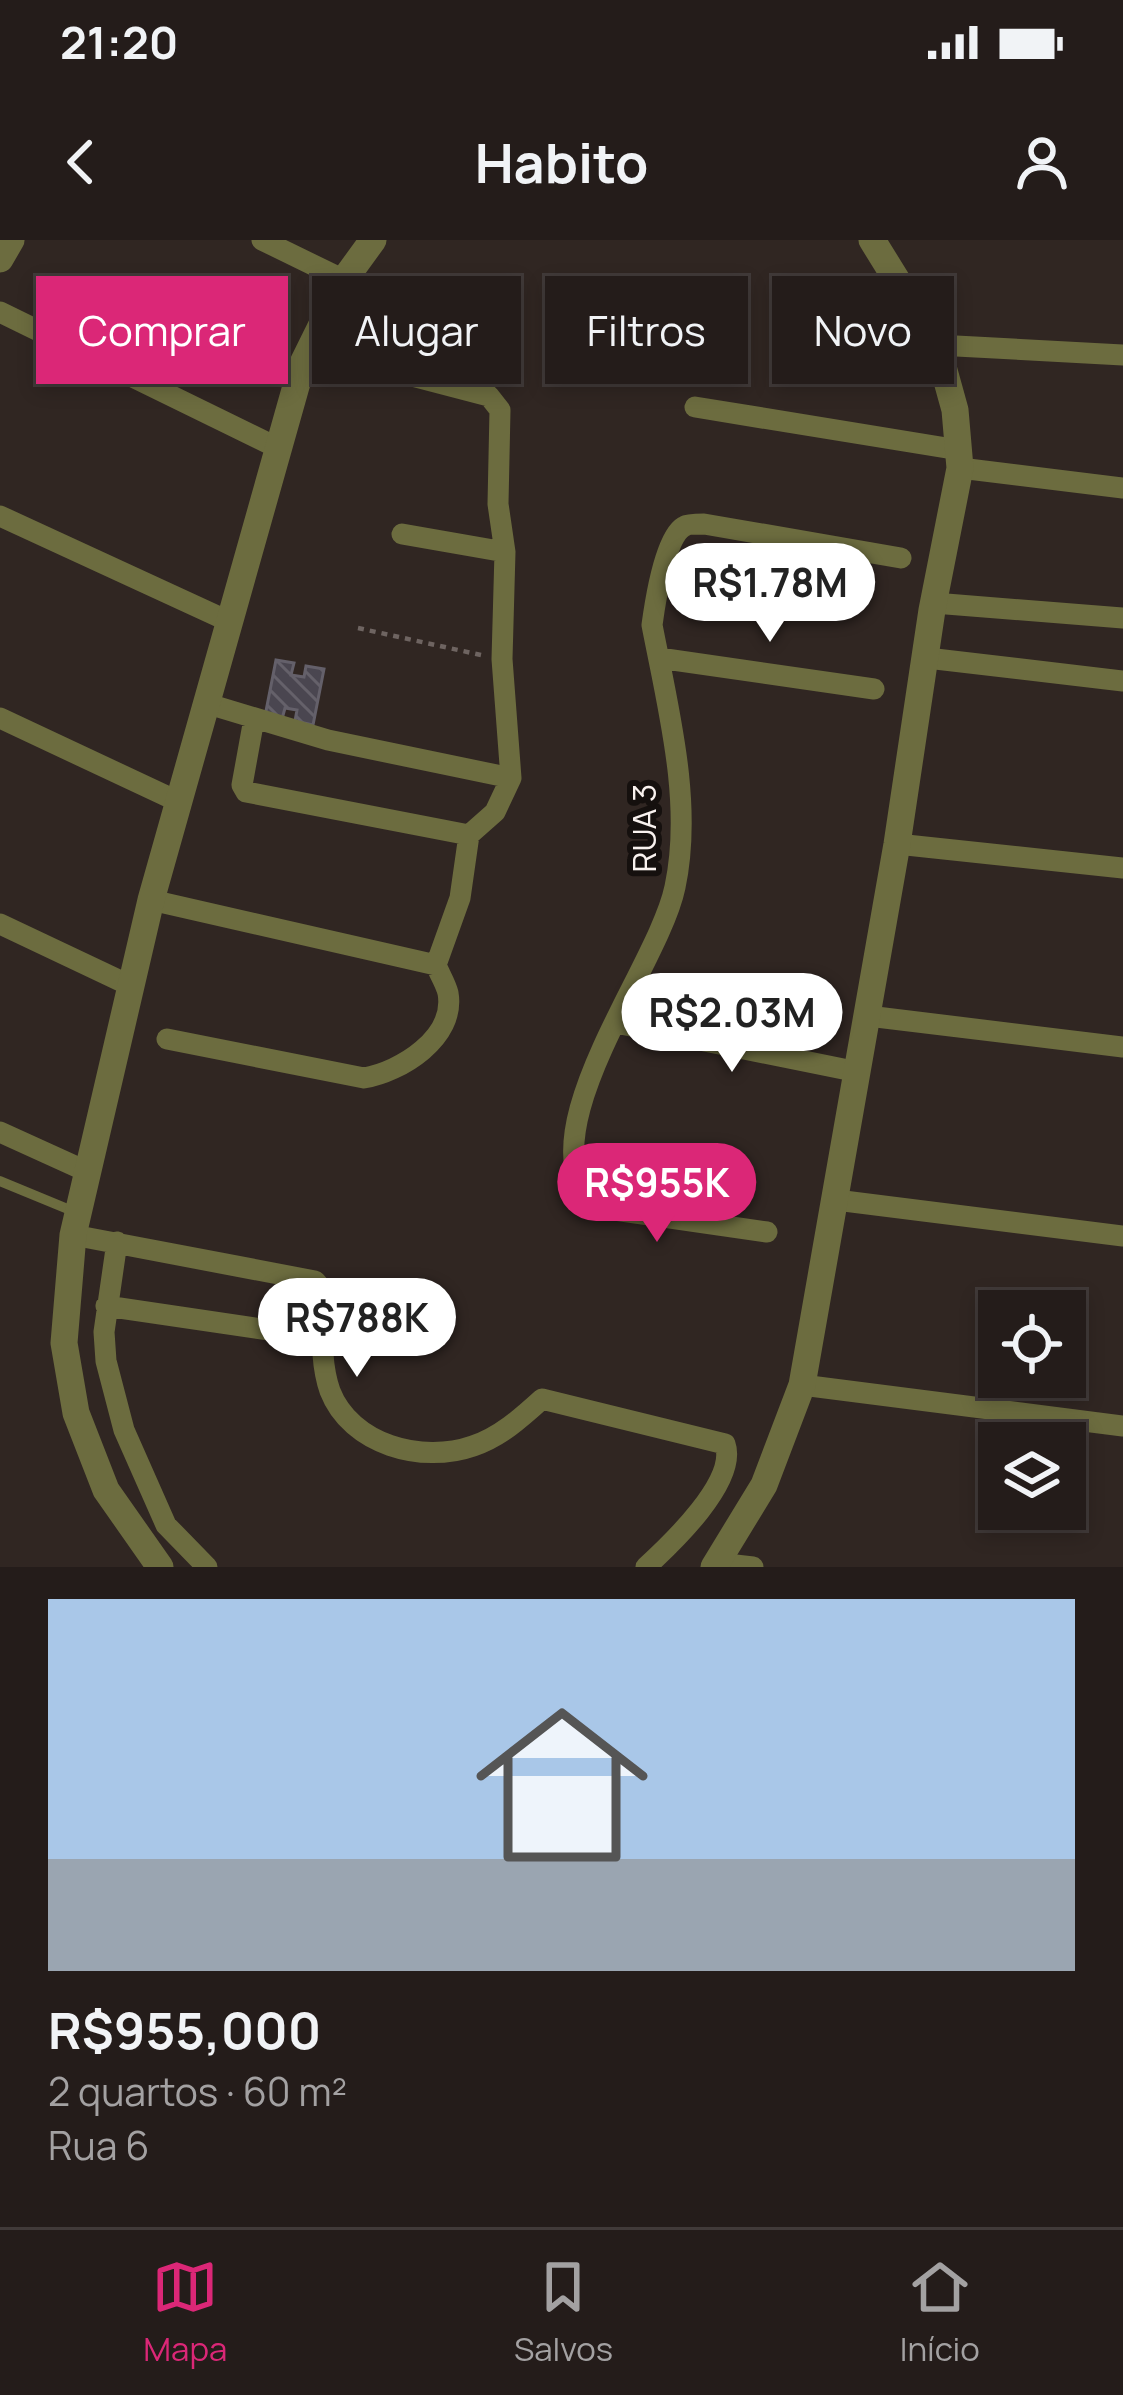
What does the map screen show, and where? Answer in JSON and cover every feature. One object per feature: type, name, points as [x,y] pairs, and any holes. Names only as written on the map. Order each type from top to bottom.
[{"type":"street","points":[[0,259],[11,240]]},
{"type":"street","points":[[262,240],[336,276]]},
{"type":"street","points":[[347,276],[373,240]]},
{"type":"street","points":[[872,240],[894,276]]},
{"type":"street","points":[[0,311],[278,448]]},
{"type":"street","points":[[160,1567],[106,1490],[76,1413],[64,1343],[75,1224],[129,985],[178,801],[312,343]]},
{"type":"street","points":[[954,346],[1123,355]]},
{"type":"street","points":[[167,1039],[364,1078],[383,1075],[428,1046],[438,1031],[449,994],[436,965],[460,898],[469,835],[495,812],[512,778],[502,659],[505,551],[498,504],[500,410],[489,396],[309,349]]},
{"type":"street","points":[[753,1567],[716,1565],[764,1485],[802,1385],[960,459],[948,384]]},
{"type":"street","points":[[695,407],[1123,488]]},
{"type":"street","points":[[0,516],[228,621]]},
{"type":"street","name":"RUA 3","points":[[767,1232],[594,1207],[579,1192],[573,1170],[583,1094],[675,889],[680,841],[675,757],[652,625],[654,606],[673,536],[686,525],[704,524],[901,558]]},
{"type":"street","points":[[402,534],[505,551]]},
{"type":"street","points":[[934,603],[1123,618]]},
{"type":"street","points":[[659,658],[874,688]]},
{"type":"street","points":[[927,658],[1123,681]]},
{"type":"street","points":[[205,703],[328,740],[512,778]]},
{"type":"street","points":[[0,718],[178,801]]},
{"type":"street","points":[[254,719],[242,785],[246,792],[469,835]]},
{"type":"street","points":[[897,844],[1123,868]]},
{"type":"street","points":[[152,900],[436,965]]},
{"type":"street","points":[[0,924],[129,985]]},
{"type":"street","points":[[868,1016],[1123,1047]]},
{"type":"street","points":[[616,1023],[858,1072]]},
{"type":"street","points":[[0,1132],[88,1172]]},
{"type":"street","points":[[836,1200],[1123,1236]]},
{"type":"street","points":[[75,1224],[117,1242],[315,1281],[322,1289],[326,1375],[339,1408],[377,1440],[410,1453],[471,1447],[498,1436],[542,1399],[724,1444],[726,1464],[710,1495],[682,1533],[646,1567]]},
{"type":"street","points":[[117,1242],[106,1306],[106,1361],[131,1450],[166,1525],[207,1567]]},
{"type":"street","points":[[106,1306],[323,1338]]},
{"type":"street","points":[[802,1385],[1123,1426]]},
{"type":"lane","points":[[0,1181],[75,1224]]},
{"type":"path","points":[[358,628],[502,659]]},
{"type":"building","points":[[276,660],[294,663],[291,675],[304,677],[306,666],[324,669],[313,725],[295,721],[297,710],[285,708],[282,719],[265,716]]}]
